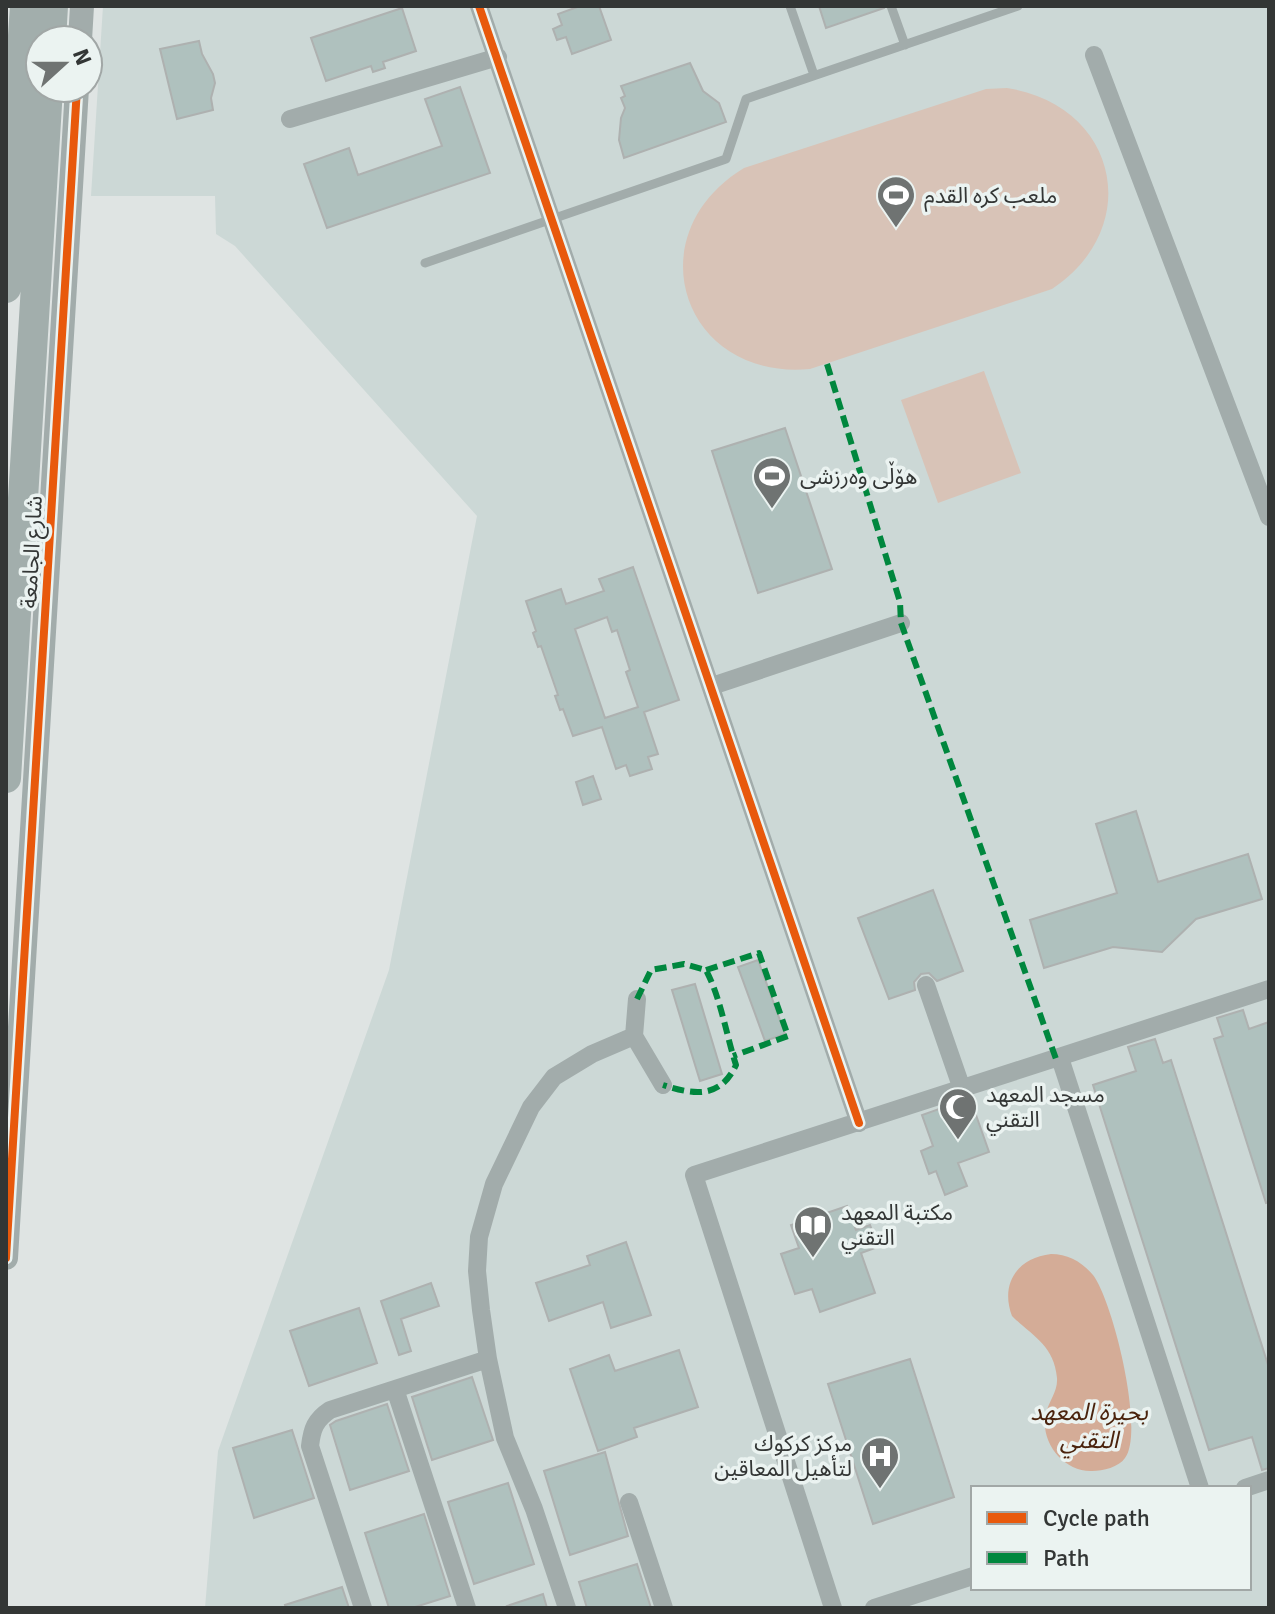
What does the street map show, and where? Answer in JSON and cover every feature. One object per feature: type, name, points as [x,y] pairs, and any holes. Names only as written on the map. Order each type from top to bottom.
[{"type":"main road","points":[[6,288],[25,6]]},
{"type":"main road","points":[[6,778],[47,104]]},
{"type":"street","points":[[479,6],[859,1123]]},
{"type":"street","points":[[1094,55],[1269,517]]},
{"type":"street","points":[[290,119],[498,57]]},
{"type":"street","name":"شارع الجامعة","points":[[6,1258],[76,104]]},
{"type":"street","points":[[712,686],[901,623]]},
{"type":"street","points":[[926,985],[962,1089]]},
{"type":"street","points":[[833,1608],[694,1175],[1269,989]]},
{"type":"street","points":[[637,999],[634,1036],[663,1085]]},
{"type":"street","points":[[567,1608],[534,1509],[505,1438],[488,1359],[477,1271],[479,1237],[494,1184],[531,1107],[554,1077],[592,1054],[634,1036]]},
{"type":"street","points":[[1060,1058],[1199,1486]]},
{"type":"street","points":[[363,1608],[310,1446],[312,1430],[318,1418],[330,1410],[488,1359]]},
{"type":"street","points":[[395,1389],[467,1608]]},
{"type":"street","points":[[629,1502],[664,1608]]},
{"type":"street","points":[[874,1608],[971,1577]]},
{"type":"lane","points":[[790,6],[814,75]]},
{"type":"lane","points":[[891,6],[905,45]]},
{"type":"lane","points":[[425,263],[726,159],[746,99],[1018,6]]},
{"type":"shaded area","points":[[103,6],[1269,6],[1269,1608],[205,1608],[218,1451],[389,970],[477,516],[235,246],[216,234],[215,196],[91,196],[97,104],[104,104]]},
{"type":"shaded area","name":"ملعب كره القدم","points":[[1007,88],[1045,99],[1074,118],[1095,143],[1106,172],[1108,203],[1100,234],[1081,263],[1052,289],[810,369],[766,367],[731,352],[704,328],[688,298],[683,264],[690,229],[710,196],[744,168],[986,89]]},
{"type":"shaded area","points":[[984,371],[1021,473],[938,503],[901,400]]},
{"type":"water","name":"بحيرة المعهد التقني","points":[[1051,1254],[1074,1260],[1093,1275],[1101,1289],[1117,1337],[1129,1395],[1130,1443],[1125,1458],[1106,1469],[1092,1471],[1072,1466],[1050,1444],[1045,1424],[1056,1387],[1055,1367],[1047,1349],[1012,1316],[1008,1293],[1014,1274],[1029,1261]]},
{"type":"building","points":[[580,6],[599,6],[611,40],[572,54],[566,37],[557,40],[553,29],[562,25],[558,14]]},
{"type":"building","points":[[819,6],[884,6],[884,8],[826,28]]},
{"type":"building","points":[[402,8],[416,51],[383,62],[385,68],[373,72],[371,66],[326,81],[311,38]]},
{"type":"building","points":[[199,41],[215,83],[211,98],[213,110],[177,119],[160,49]]},
{"type":"building","points":[[690,63],[703,91],[719,103],[726,122],[624,158],[619,140],[625,108],[621,86]]},
{"type":"building","points":[[460,87],[490,173],[327,228],[304,164],[349,148],[358,175],[442,146],[425,99]]},
{"type":"building","name":"هۆڵی وەرزشی","points":[[785,428],[832,569],[758,593],[712,451]]},
{"type":"building","points":[[633,567],[679,700],[644,712],[658,754],[648,757],[652,769],[630,776],[626,765],[616,769],[602,727],[573,736],[555,696],[558,695],[541,646],[538,647],[533,633],[536,631],[526,601],[561,589],[566,604],[604,591],[599,579]],"holes":[[[607,617],[612,632],[617,630],[638,707],[605,718],[575,629]]]},
{"type":"building","points":[[593,776],[601,799],[583,805],[576,782]]},
{"type":"building","points":[[1136,811],[1158,882],[1248,854],[1262,899],[1196,919],[1162,952],[1113,947],[1044,968],[1030,920],[1117,893],[1096,824]]},
{"type":"building","points":[[933,890],[963,971],[937,981],[929,973],[921,974],[914,982],[915,990],[889,999],[858,918]]},
{"type":"building","points":[[758,960],[785,1034],[765,1041],[738,967]]},
{"type":"building","points":[[695,984],[722,1074],[700,1081],[672,990]]},
{"type":"building","points":[[1243,1010],[1249,1029],[1269,1022],[1269,1202],[1266,1203],[1214,1039],[1223,1036],[1217,1018]]},
{"type":"building","points":[[1155,1039],[1163,1063],[1171,1060],[1269,1368],[1269,1468],[1262,1470],[1252,1437],[1209,1450],[1093,1085],[1136,1071],[1128,1047]]},
{"type":"building","name":"مسجد المعهد التقني","points":[[970,1098],[989,1152],[958,1163],[967,1186],[945,1195],[936,1171],[929,1174],[921,1151],[933,1146],[922,1115]]},
{"type":"building","name":"مكتبة المعهد التقني","points":[[847,1206],[856,1230],[870,1225],[878,1247],[861,1253],[875,1293],[820,1312],[812,1289],[795,1294],[781,1254],[799,1248],[791,1225]]},
{"type":"building","points":[[626,1242],[651,1315],[611,1328],[603,1302],[549,1321],[536,1283],[590,1265],[587,1256]]},
{"type":"building","points":[[431,1283],[439,1306],[401,1319],[411,1351],[399,1355],[381,1301]]},
{"type":"building","points":[[359,1308],[377,1363],[309,1386],[290,1331]]},
{"type":"building","points":[[679,1350],[698,1407],[634,1428],[637,1437],[598,1451],[570,1369],[609,1355],[615,1371]]},
{"type":"building","points":[[910,1359],[954,1497],[873,1524],[828,1384]]},
{"type":"building","points":[[472,1377],[493,1440],[432,1460],[412,1397]]},
{"type":"building","points":[[387,1404],[409,1471],[350,1490],[330,1425]]},
{"type":"building","points":[[292,1430],[314,1498],[254,1518],[233,1448]]},
{"type":"building","points":[[605,1452],[628,1536],[570,1555],[544,1471]]},
{"type":"building","points":[[508,1483],[534,1564],[474,1584],[448,1502]]},
{"type":"building","points":[[424,1514],[450,1596],[412,1608],[389,1608],[365,1533]]},
{"type":"building","points":[[637,1564],[651,1608],[587,1608],[579,1582]]},
{"type":"building","points":[[342,1587],[349,1608],[286,1608],[285,1605]]},
{"type":"building","points":[[543,1594],[547,1608],[507,1606]]},
{"type":"marked path","points":[[827,364],[900,602],[901,623],[1056,1059]]},
{"type":"marked path","points":[[706,970],[759,953],[788,1036],[733,1056]]},
{"type":"marked path","points":[[637,999],[651,970],[684,964],[706,970],[719,1005],[736,1065],[730,1076],[722,1084],[705,1092],[663,1085]]},
{"type":"cycle path","points":[[479,6],[859,1123]]},
{"type":"cycle path","points":[[6,1258],[76,104]]},
{"type":"place","name":"ملعب كره القدم","points":[[896,229]]},
{"type":"place","name":"هۆڵی وەرزشی","points":[[772,510]]},
{"type":"place","name":"مسجد المعهد التقني","points":[[958,1141]]},
{"type":"place","name":"مكتبة المعهد التقني","points":[[813,1259]]},
{"type":"place","name":"مركز كركوك لتأهيل المعاقين","points":[[880,1490]]}]
